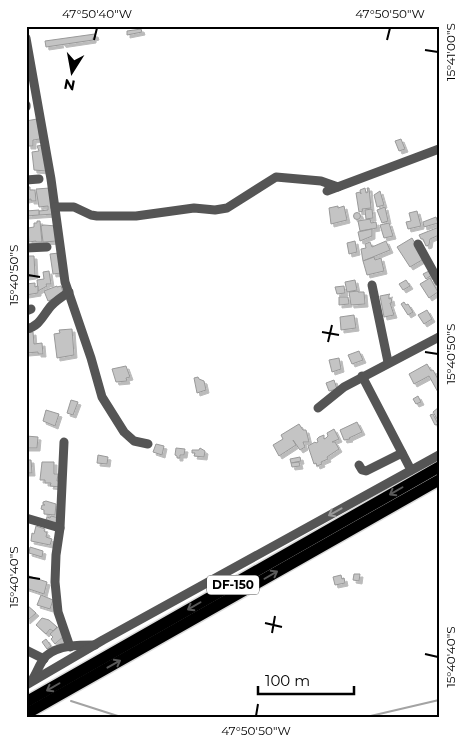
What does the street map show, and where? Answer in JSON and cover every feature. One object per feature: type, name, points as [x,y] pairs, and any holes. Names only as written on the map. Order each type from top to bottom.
[{"type":"main road","name":"DF-150","points":[[26,702],[439,467]]},
{"type":"main road","name":"DF-150","points":[[26,714],[439,480]]},
{"type":"street","points":[[26,38],[38,98],[65,282],[92,358],[102,397],[124,432],[134,441],[148,444]]},
{"type":"street","points":[[327,191],[439,149]]},
{"type":"street","points":[[55,207],[74,207],[97,216],[136,216],[194,208],[215,210],[228,208],[271,179],[283,177],[321,181],[338,187]]},
{"type":"street","points":[[26,180],[39,179]]},
{"type":"street","points":[[418,244],[439,282]]},
{"type":"street","points":[[26,248],[47,247]]},
{"type":"street","points":[[372,285],[388,362]]},
{"type":"street","points":[[26,329],[41,321],[51,306],[69,292]]},
{"type":"street","points":[[318,408],[344,387],[362,376],[439,336]]},
{"type":"street","points":[[362,376],[411,470]]},
{"type":"street","points":[[64,442],[60,528],[56,555],[56,598],[60,623],[70,647]]},
{"type":"street","points":[[359,465],[366,472],[402,453]]},
{"type":"street","points":[[29,683],[439,455]]},
{"type":"street","points":[[26,518],[60,528]]},
{"type":"street","points":[[29,683],[44,659],[52,652],[70,647],[96,645]]},
{"type":"street","points":[[26,650],[44,659]]},
{"type":"building","points":[[141,29],[142,32],[127,35],[127,31]]},
{"type":"building","points":[[95,34],[96,37],[93,40],[46,47],[45,41]]},
{"type":"building","points":[[37,119],[40,139],[33,140],[33,146],[28,146],[26,121]]},
{"type":"building","points":[[401,139],[405,149],[399,151],[395,141]]},
{"type":"building","points":[[43,145],[46,171],[34,170],[32,152],[39,151],[37,146]]},
{"type":"building","points":[[26,187],[30,187],[30,190],[35,190],[36,201],[26,200]]},
{"type":"building","points":[[50,188],[54,214],[39,215],[39,211],[48,210],[48,206],[39,207],[36,189]]},
{"type":"building","points":[[365,188],[366,193],[368,192],[367,188],[369,188],[371,208],[362,209],[363,211],[359,212],[356,193],[360,192],[361,194],[360,190]]},
{"type":"building","points":[[380,191],[384,205],[377,207],[374,195]]},
{"type":"building","points":[[338,206],[338,208],[344,206],[347,220],[331,224],[329,208]]},
{"type":"building","points":[[385,207],[388,221],[382,223],[377,210]]},
{"type":"building","points":[[372,209],[373,218],[366,219],[365,210]]},
{"type":"building","points":[[39,210],[39,215],[26,216],[26,211]]},
{"type":"building","points":[[417,211],[421,226],[408,229],[406,222],[411,221],[409,213]]},
{"type":"building","points":[[357,213],[360,216],[357,219],[354,216]]},
{"type":"building","points":[[436,217],[438,223],[424,227],[423,222]]},
{"type":"building","points":[[370,219],[371,223],[376,222],[377,228],[360,231],[358,221]]},
{"type":"building","points":[[37,221],[40,221],[42,242],[29,242],[28,228],[34,227],[34,223],[37,223]]},
{"type":"building","points":[[389,223],[393,236],[384,238],[380,225]]},
{"type":"building","points":[[41,226],[56,226],[57,241],[43,242]]},
{"type":"building","points":[[439,227],[439,235],[430,239],[429,245],[426,246],[419,235]]},
{"type":"building","points":[[372,229],[372,236],[360,241],[358,232]]},
{"type":"building","points":[[412,238],[423,257],[422,260],[410,267],[397,247]]},
{"type":"building","points":[[355,241],[357,252],[349,254],[347,243]]},
{"type":"building","points":[[386,241],[390,250],[363,261],[361,249],[366,248],[365,244],[370,242],[372,247]]},
{"type":"building","points":[[59,253],[61,273],[53,274],[50,254]]},
{"type":"building","points":[[27,256],[34,256],[35,275],[26,277]]},
{"type":"building","points":[[374,257],[375,260],[381,258],[384,271],[367,275],[363,261]]},
{"type":"building","points":[[431,270],[433,274],[426,279],[423,274]]},
{"type":"building","points":[[49,271],[51,284],[46,284],[47,286],[38,291],[37,280],[44,279],[43,272]]},
{"type":"building","points":[[430,278],[438,292],[429,298],[420,284]]},
{"type":"building","points":[[355,280],[357,290],[347,292],[345,282]]},
{"type":"building","points":[[406,280],[410,286],[403,290],[399,284]]},
{"type":"building","points":[[35,283],[35,287],[38,286],[38,293],[26,295],[26,284]]},
{"type":"building","points":[[61,286],[64,295],[48,301],[44,291]]},
{"type":"building","points":[[344,286],[345,293],[337,294],[335,287]]},
{"type":"building","points":[[349,292],[364,292],[365,304],[351,305]]},
{"type":"building","points":[[390,294],[389,299],[391,298],[392,303],[390,303],[394,315],[384,317],[380,296]]},
{"type":"building","points":[[339,297],[348,297],[349,304],[339,305]]},
{"type":"building","points":[[404,302],[406,305],[408,304],[413,312],[408,315],[401,304]]},
{"type":"building","points":[[427,310],[432,319],[424,324],[418,315]]},
{"type":"building","points":[[354,315],[356,328],[341,330],[340,317]]},
{"type":"building","points":[[72,329],[74,355],[57,358],[54,334],[60,333],[59,330]]},
{"type":"building","points":[[33,332],[34,344],[42,343],[43,354],[38,354],[38,352],[26,353],[26,333]]},
{"type":"building","points":[[359,351],[363,360],[352,364],[348,355]]},
{"type":"building","points":[[339,358],[341,369],[332,372],[329,360]]},
{"type":"building","points":[[427,364],[439,381],[439,394],[429,376],[414,384],[409,374]]},
{"type":"building","points":[[126,366],[130,377],[126,378],[127,381],[116,382],[112,369]]},
{"type":"building","points":[[198,377],[204,381],[206,390],[197,393],[194,378]]},
{"type":"building","points":[[334,380],[337,389],[329,391],[326,383]]},
{"type":"building","points":[[418,396],[421,402],[416,404],[413,399]]},
{"type":"building","points":[[71,400],[78,402],[73,415],[67,413]]},
{"type":"building","points":[[439,407],[439,422],[433,412]]},
{"type":"building","points":[[46,410],[59,414],[55,426],[43,421]]},
{"type":"building","points":[[433,414],[438,424],[435,425],[430,415]]},
{"type":"building","points":[[357,422],[362,432],[350,439],[344,440],[340,430]]},
{"type":"building","points":[[299,424],[303,430],[306,430],[309,442],[303,442],[305,447],[300,450],[293,440],[296,445],[279,456],[273,445],[283,439],[281,435]]},
{"type":"building","points":[[334,429],[339,439],[332,442],[335,442],[339,449],[317,466],[316,463],[314,464],[308,446],[318,442],[317,439],[319,437],[324,435],[324,439],[326,438],[328,436],[327,433]]},
{"type":"building","points":[[26,436],[38,437],[37,448],[26,448]]},
{"type":"building","points":[[156,444],[164,446],[162,455],[153,452]]},
{"type":"building","points":[[176,448],[185,449],[184,455],[180,455],[180,458],[177,458],[175,455]]},
{"type":"building","points":[[200,448],[205,451],[204,457],[194,456],[195,453],[192,453],[192,450],[199,450]]},
{"type":"building","points":[[98,455],[108,457],[107,464],[97,463]]},
{"type":"building","points":[[300,457],[301,461],[291,463],[290,459]]},
{"type":"building","points":[[26,460],[31,460],[32,473],[26,473]]},
{"type":"building","points":[[42,462],[54,462],[54,474],[58,474],[57,481],[59,481],[60,487],[50,486],[51,483],[45,483],[45,480],[40,480]]},
{"type":"building","points":[[299,462],[300,466],[292,467],[291,463]]},
{"type":"building","points":[[43,502],[56,504],[55,515],[44,514],[44,510],[41,509],[42,505],[45,505]]},
{"type":"building","points":[[51,516],[59,518],[58,526],[45,522],[47,517],[50,518]]},
{"type":"building","points":[[36,526],[45,529],[46,537],[52,539],[50,545],[31,541],[32,533],[34,534]]},
{"type":"building","points":[[30,547],[43,551],[42,557],[29,553]]},
{"type":"building","points":[[354,574],[360,574],[359,581],[353,580]]},
{"type":"building","points":[[341,575],[345,583],[335,585],[333,577]]},
{"type":"building","points":[[29,576],[47,582],[44,594],[26,588]]},
{"type":"building","points":[[41,595],[53,600],[50,609],[37,605]]},
{"type":"building","points":[[26,606],[36,613],[27,621]]},
{"type":"building","points":[[42,618],[49,620],[57,627],[53,631],[50,629],[46,634],[36,625]]},
{"type":"building","points":[[59,626],[64,636],[55,644],[50,634]]},
{"type":"building","points":[[46,639],[51,646],[47,649],[42,642]]},
{"type":"waterway","points":[[362,718],[439,700]]},
{"type":"waterway","points":[[71,701],[124,718]]}]
